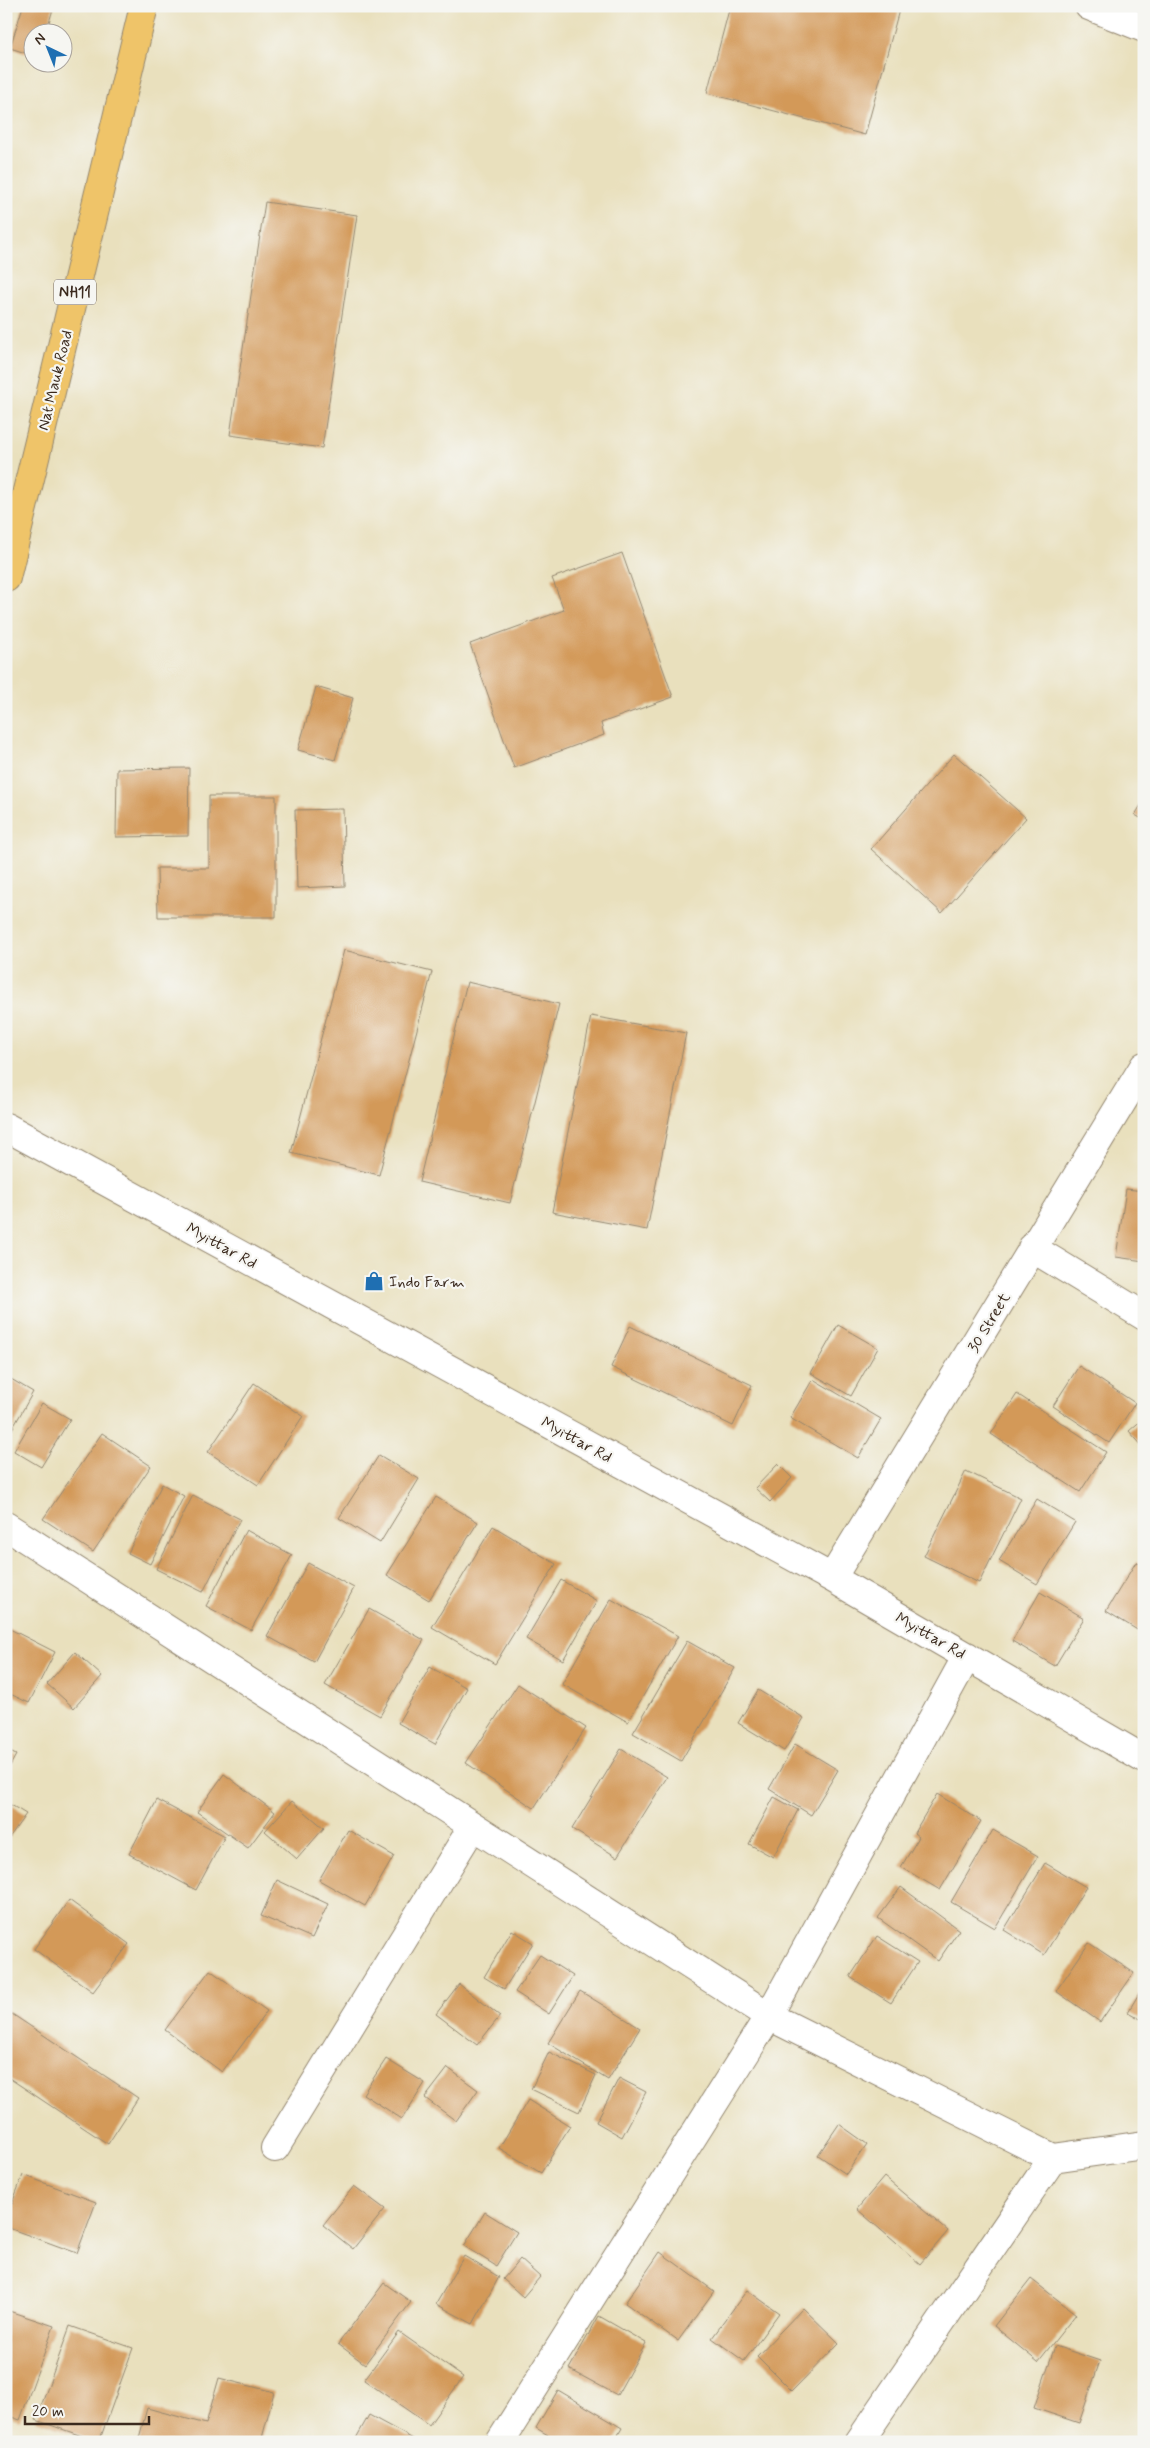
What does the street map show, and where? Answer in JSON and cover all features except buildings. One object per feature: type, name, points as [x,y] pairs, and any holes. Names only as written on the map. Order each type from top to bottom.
[{"type":"highway","name":"Nat Mauk Road","points":[[6,578],[143,6]]},
{"type":"street","points":[[1089,6],[1144,28]]},
{"type":"street","name":"30 Street","points":[[832,1578],[1144,1066]]},
{"type":"street","name":"Myittar Rd","points":[[6,1127],[832,1578],[1144,1759]]},
{"type":"street","points":[[1032,1248],[1144,1316]]},
{"type":"street","points":[[6,1526],[770,2016],[1053,2158],[1144,2145]]},
{"type":"street","points":[[500,2442],[770,2016],[967,1656]]},
{"type":"street","points":[[275,2148],[473,1826]]},
{"type":"street","points":[[859,2442],[1053,2158]]},
{"type":"place","name":"Indo Farm","points":[[374,1281]]}]
